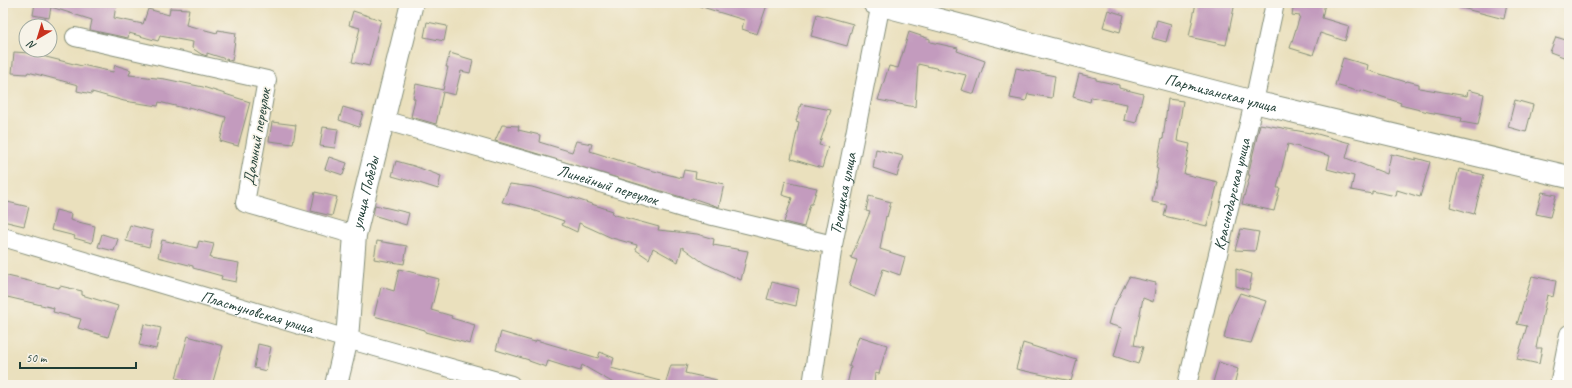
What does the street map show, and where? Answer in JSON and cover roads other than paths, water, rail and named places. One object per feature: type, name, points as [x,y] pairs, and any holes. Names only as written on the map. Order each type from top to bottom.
[{"type":"street","name":"улица Победы","points":[[336,385],[347,339],[354,235],[412,3]]},
{"type":"street","name":"Краснодарская улица","points":[[1187,385],[1254,102],[1275,3]]},
{"type":"street","name":"Партизанская улица","points":[[879,4],[1254,102],[1569,177]]},
{"type":"street","name":"Троицкая улица","points":[[812,385],[833,244],[879,4]]},
{"type":"street","name":"Дальний переулок","points":[[75,37],[267,80],[246,203],[354,235]]},
{"type":"street","name":"Линейный переулок","points":[[383,120],[550,168],[688,210],[833,244]]},
{"type":"street","name":"Пластуновская улица","points":[[3,237],[347,339],[511,385]]},
{"type":"street","points":[[1559,385],[1569,334]]}]
